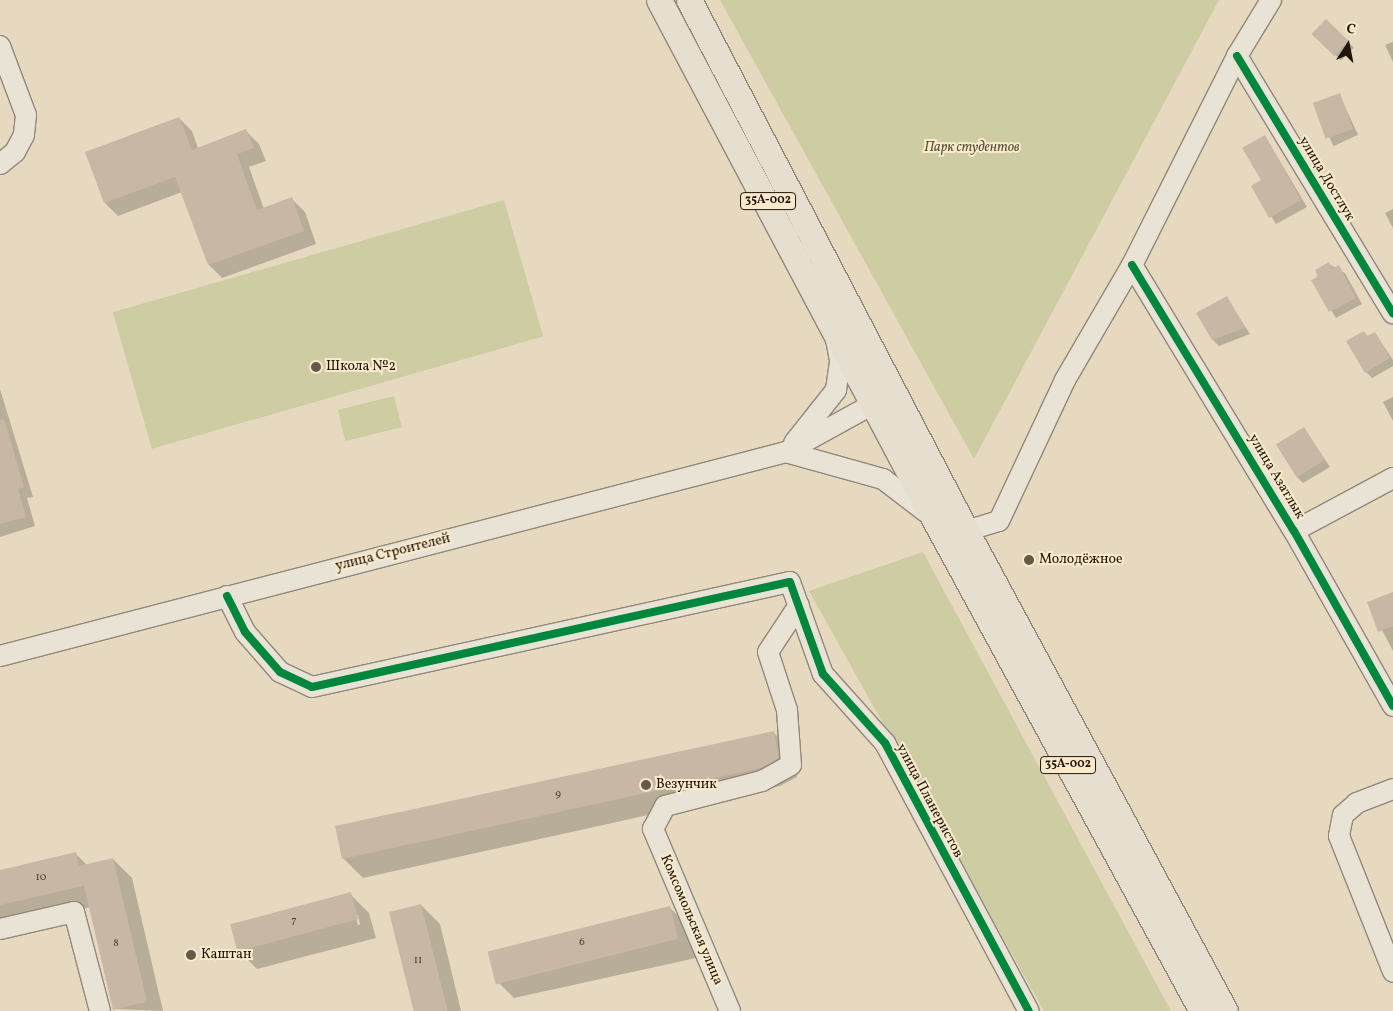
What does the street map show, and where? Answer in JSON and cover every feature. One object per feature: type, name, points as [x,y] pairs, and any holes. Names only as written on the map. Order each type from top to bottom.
[{"type":"main road","name":"35А-002","points":[[659,0],[832,324],[884,398],[966,531],[1225,1011]]},
{"type":"main road","name":"35А-002","points":[[689,0],[884,398],[934,519],[1202,1011]]},
{"type":"street","points":[[966,531],[999,521],[1065,380],[1132,265],[1237,56],[1271,0]]},
{"type":"street","points":[[0,46],[26,115],[24,135],[15,152],[0,164]]},
{"type":"street","name":"улица Достлук","points":[[1237,56],[1393,314]]},
{"type":"street","name":"улица Азатлык","points":[[1132,265],[1294,531],[1393,706]]},
{"type":"street","points":[[832,324],[840,360],[836,390],[786,452],[883,479],[934,519]]},
{"type":"street","name":"улица Строителей","points":[[0,656],[786,452],[884,398]]},
{"type":"street","points":[[1294,531],[1393,478]]},
{"type":"street","name":"улица Планеристов","points":[[227,596],[245,632],[280,672],[312,686],[790,582],[823,674],[885,743],[1029,1011]]},
{"type":"street","name":"Комсомольская улица","points":[[730,1011],[653,829],[665,806],[762,781],[791,765],[787,710],[768,652],[799,605]]},
{"type":"street","points":[[1393,789],[1357,803],[1343,815],[1339,836],[1393,972]]},
{"type":"street","points":[[0,929],[74,912],[100,1011]]},
{"type":"green space","name":"Парк студентов","points":[[720,0],[1219,0],[974,459]]},
{"type":"green space","points":[[504,200],[543,336],[152,449],[113,312]]},
{"type":"green space","points":[[394,396],[402,427],[345,441],[338,410]]},
{"type":"green space","points":[[923,552],[1171,1011],[1044,1011],[809,591]]},
{"type":"building","points":[[1326,19],[1349,41],[1334,56],[1311,34]]},
{"type":"building","points":[[1340,93],[1353,129],[1326,139],[1313,103]]},
{"type":"building","points":[[179,117],[192,150],[246,129],[254,148],[237,154],[257,210],[292,197],[304,231],[208,265],[175,177],[104,203],[85,152]]},
{"type":"building","points":[[1265,135],[1301,200],[1269,218],[1251,186],[1261,180],[1242,148]]},
{"type":"building","points":[[1329,262],[1332,269],[1339,265],[1356,298],[1329,312],[1311,280],[1318,277],[1315,270]]},
{"type":"building","points":[[1227,296],[1245,328],[1212,340],[1196,313]]},
{"type":"building","points":[[1364,331],[1367,336],[1375,332],[1390,358],[1365,373],[1346,341]]},
{"type":"building","points":[[4,419],[24,487],[18,489],[26,517],[0,524],[0,420]]},
{"type":"building","points":[[1304,427],[1325,460],[1297,478],[1276,444]]},
{"type":"building","points":[[1393,592],[1393,626],[1378,632],[1367,602]]},
{"type":"building","points":[[774,731],[779,758],[761,768],[342,859],[335,826]]},
{"type":"building","points":[[76,852],[79,866],[113,858],[147,1002],[113,1010],[84,886],[0,905],[0,870]]},
{"type":"building","points":[[351,892],[358,919],[238,951],[230,924]]},
{"type":"building","points":[[421,904],[448,1011],[414,1011],[389,912]]},
{"type":"building","points":[[670,906],[678,939],[496,984],[488,951]]},
{"type":"cycle path","points":[[1237,56],[1393,314]]},
{"type":"cycle path","points":[[1132,265],[1294,531],[1393,706]]},
{"type":"cycle path","points":[[227,596],[245,632],[280,672],[312,687],[790,582],[823,674],[885,743],[1029,1011]]},
{"type":"place","name":"Школа №2","points":[[316,367]]},
{"type":"place","name":"Молодёжное","points":[[1029,560]]},
{"type":"place","name":"Везунчик","points":[[646,785]]},
{"type":"place","name":"Каштан","points":[[191,955]]}]
